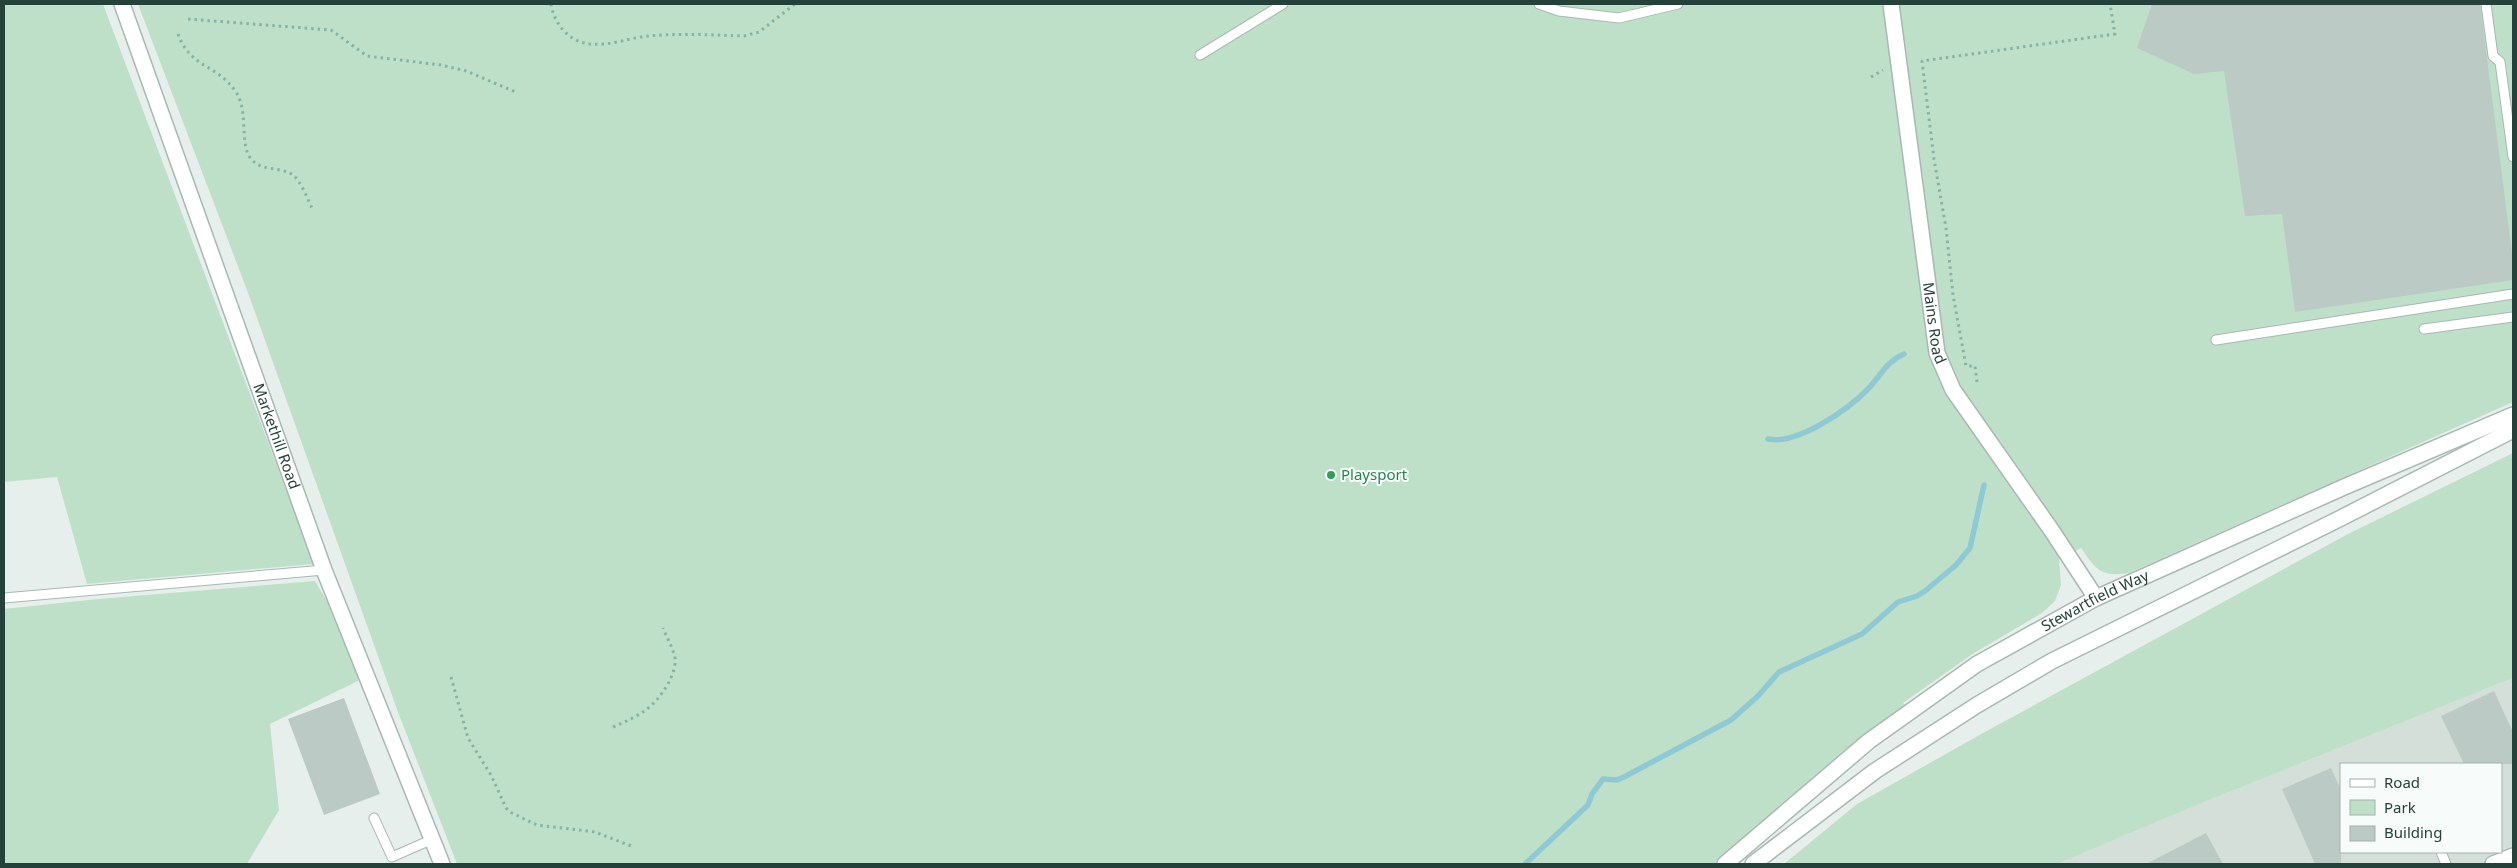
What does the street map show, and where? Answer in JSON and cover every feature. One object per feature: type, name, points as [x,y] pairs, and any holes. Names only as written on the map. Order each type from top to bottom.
[{"type":"street","name":"Markethill Road","points":[[122,4],[324,570],[442,864]]},
{"type":"street","name":"Mains Road","points":[[1891,4],[1937,353],[1953,390],[2052,531],[2096,598]]},
{"type":"street","name":"Stewartfield Way","points":[[1725,864],[1869,740],[1977,664],[2096,598],[2344,487],[2513,415]]},
{"type":"street","points":[[1752,864],[1875,771],[1977,705],[2052,661],[2337,520],[2513,430]]},
{"type":"street","points":[[2493,864],[2513,856]]},
{"type":"lane","points":[[1200,55],[1283,4]]},
{"type":"lane","points":[[1539,4],[1559,11],[1619,18],[1678,4]]},
{"type":"lane","points":[[2486,4],[2493,56],[2500,62],[2513,157]]},
{"type":"lane","points":[[2216,340],[2513,294]]},
{"type":"lane","points":[[2424,329],[2513,317]]},
{"type":"lane","points":[[4,598],[324,570]]},
{"type":"lane","points":[[374,818],[392,857],[432,839]]},
{"type":"path","points":[[551,4],[553,16],[564,31],[577,40],[608,43],[647,36],[744,36],[759,32],[795,4]]},
{"type":"path","points":[[1977,382],[1975,366],[1966,366],[1953,294],[1946,228],[1934,159],[1922,61],[2115,34],[2110,4]]},
{"type":"path","points":[[188,18],[331,30],[367,56],[466,70],[516,92]]},
{"type":"path","points":[[178,34],[189,55],[218,73],[237,93],[242,104],[249,156],[256,164],[292,174],[299,182],[312,208]]},
{"type":"path","points":[[613,727],[654,705],[670,680],[675,664],[674,656],[663,628]]},
{"type":"path","points":[[451,677],[468,738],[491,775],[506,808],[512,814],[537,825],[585,829],[631,846]]},
{"type":"shaded area","points":[[2513,678],[2513,852],[2486,864],[2057,864],[2207,801]]},
{"type":"green space","points":[[4,4],[103,4],[314,564],[87,584],[57,477],[4,482]]},
{"type":"green space","name":"Playsport","points":[[138,4],[2513,4],[2513,402],[2129,573],[2112,574],[2100,571],[2081,548],[2059,559],[2061,585],[2055,601],[2042,613],[1971,655],[1903,703],[1907,706],[1841,753],[1714,864],[457,864],[398,712],[247,290]]},
{"type":"green space","points":[[2513,453],[2513,678],[2207,801],[2057,864],[1784,864],[1857,804],[1983,733],[2348,534]]},
{"type":"green space","points":[[315,581],[331,608],[360,680],[270,724],[279,810],[247,864],[4,864],[4,609],[98,599]]},
{"type":"building","points":[[2152,4],[2480,4],[2513,261],[2513,280],[2295,312],[2282,214],[2245,216],[2224,71],[2194,74],[2137,48]]},
{"type":"building","points":[[2494,691],[2513,732],[2513,764],[2464,763],[2441,716]]},
{"type":"building","points":[[344,698],[380,794],[324,815],[288,719]]},
{"type":"building","points":[[2331,768],[2340,788],[2341,864],[2315,864],[2282,789]]},
{"type":"building","points":[[2206,833],[2223,864],[2146,864]]},
{"type":"waterway","points":[[1768,439],[1794,437],[1822,424],[1849,406],[1869,388],[1893,360],[1904,354]]},
{"type":"waterway","points":[[1525,864],[1588,805],[1592,794],[1603,779],[1617,780],[1624,777],[1731,720],[1758,696],[1779,672],[1862,634],[1898,602],[1917,596],[1925,591],[1956,565],[1970,548],[1984,485]]},
{"type":"place","name":"Playsport","points":[[1331,475]]}]
